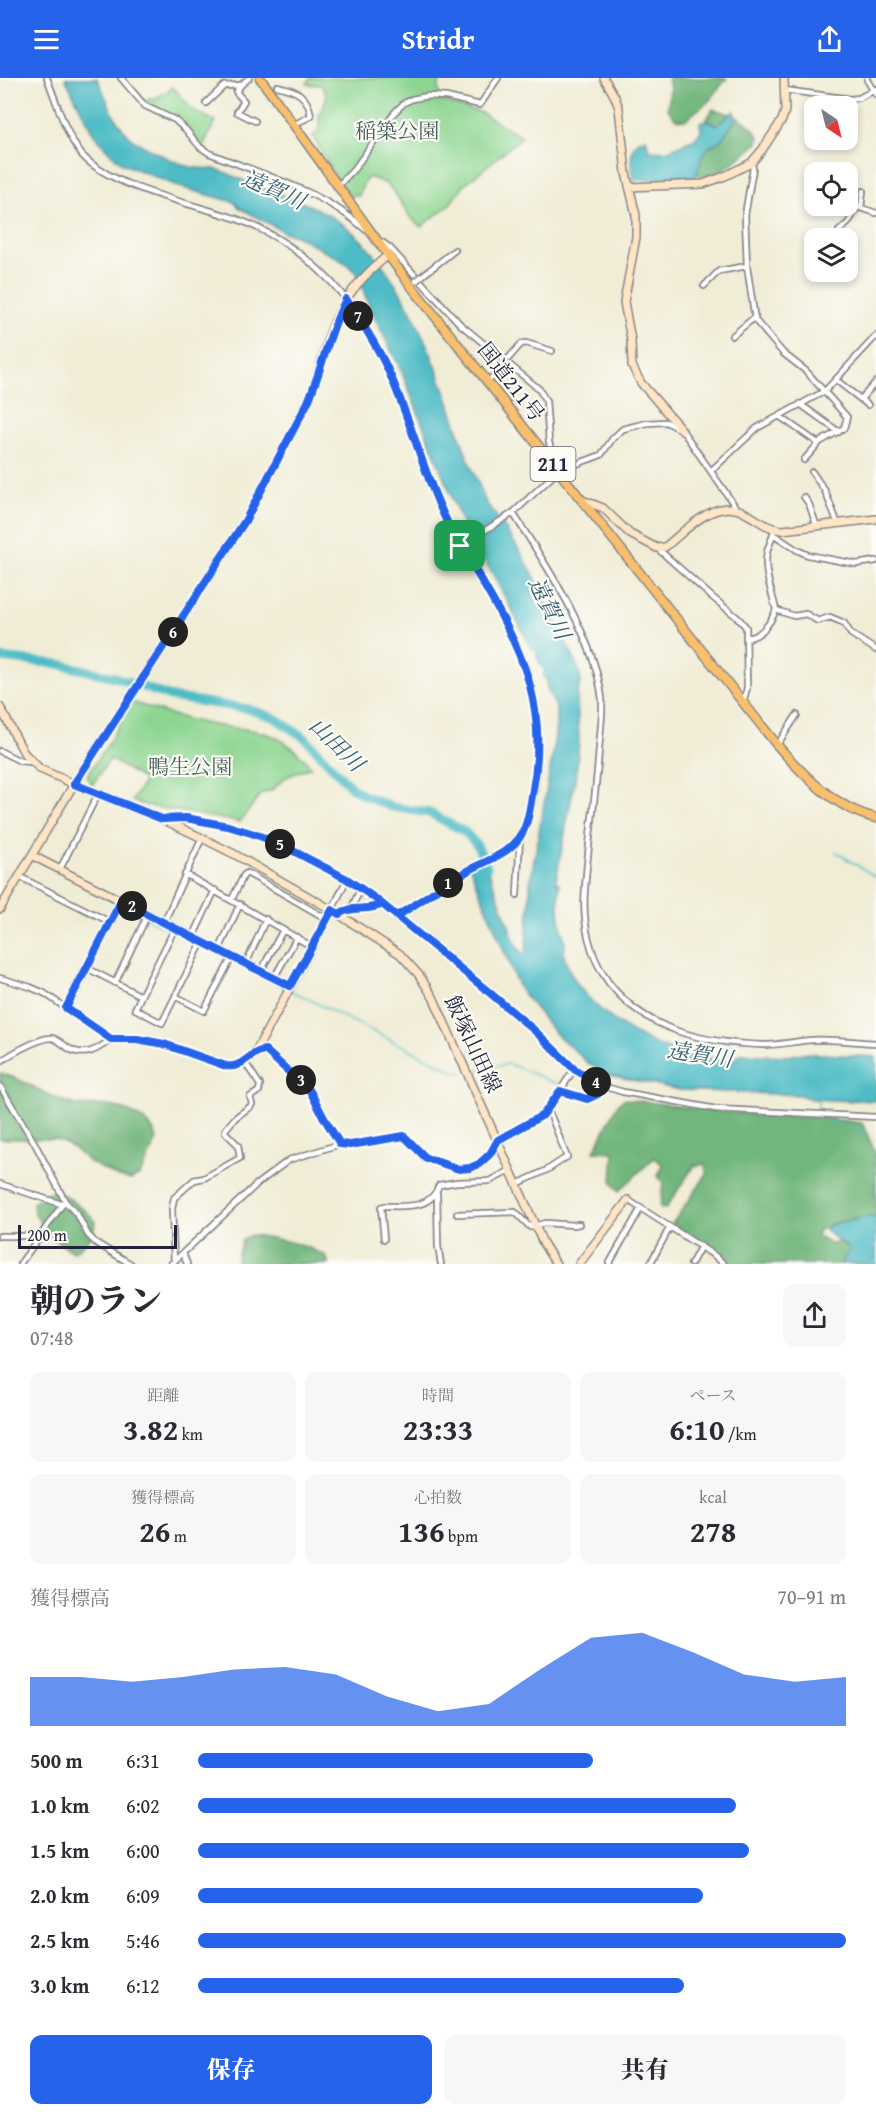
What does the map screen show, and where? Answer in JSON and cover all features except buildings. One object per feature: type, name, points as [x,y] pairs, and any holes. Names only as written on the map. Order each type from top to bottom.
[{"type":"highway","name":"国道211号","points":[[260,78],[273,89],[293,125],[386,256],[414,283],[488,382],[777,745],[804,774],[833,797],[854,810],[876,818]]},
{"type":"street","points":[[47,78],[76,147],[85,158],[103,170],[163,197],[239,220],[298,252],[321,271],[346,299],[365,326],[388,371],[439,507],[484,584],[512,638],[531,685],[538,718],[538,747],[528,815],[520,836],[517,895]]},
{"type":"street","points":[[121,78],[145,106],[175,120],[200,147],[209,153],[315,195],[348,214],[376,239],[390,248],[460,324],[535,384],[546,400],[549,442],[557,469]]},
{"type":"street","points":[[249,78],[236,92],[244,101],[237,112],[255,121]]},
{"type":"street","points":[[280,78],[273,89],[296,91],[310,109],[311,117],[293,125]]},
{"type":"street","points":[[337,187],[355,168],[404,103],[428,96],[446,97],[480,105],[498,78]]},
{"type":"street","points":[[629,187],[703,184],[751,163],[782,120],[785,111],[784,78]]},
{"type":"street","points":[[784,90],[842,99],[859,98],[875,92],[867,78]]},
{"type":"street","points":[[606,79],[619,108],[629,187],[636,214],[637,226],[624,302],[631,340],[632,366],[640,383],[682,430],[737,509],[808,555],[856,564],[876,561]]},
{"type":"street","points":[[206,103],[224,86],[241,85]]},
{"type":"street","points":[[751,163],[753,168],[745,215],[747,266],[755,317],[765,333],[783,353],[806,371],[847,417],[846,425],[839,432],[819,443],[804,460]]},
{"type":"street","points":[[858,204],[863,191]]},
{"type":"street","points":[[858,207],[876,213]]},
{"type":"street","points":[[842,228],[852,216]]},
{"type":"street","points":[[414,283],[454,250]]},
{"type":"street","points":[[0,909],[74,784],[245,521],[308,402],[332,330],[346,299],[386,256]]},
{"type":"street","points":[[704,286],[719,271],[747,266]]},
{"type":"street","points":[[732,336],[755,317]]},
{"type":"street","points":[[712,470],[748,435],[825,391],[876,336]]},
{"type":"street","points":[[488,382],[521,345],[526,343],[552,351]]},
{"type":"street","points":[[836,380],[868,405]]},
{"type":"street","points":[[861,399],[876,382]]},
{"type":"street","points":[[800,404],[839,432]]},
{"type":"street","points":[[779,416],[814,442],[819,443]]},
{"type":"street","points":[[461,545],[512,514],[557,469],[601,455],[613,438],[623,429],[666,422],[682,430]]},
{"type":"street","points":[[812,472],[825,491],[838,524]]},
{"type":"street","points":[[804,497],[816,527]]},
{"type":"street","points":[[582,500],[603,508],[630,534],[657,548],[743,622],[747,631],[745,661],[747,687],[743,703]]},
{"type":"street","points":[[657,548],[665,547],[712,512],[737,509]]},
{"type":"street","points":[[512,514],[542,557],[574,617],[591,660],[602,700],[584,912],[591,945],[604,976],[637,1012],[674,1030],[693,1036],[764,1045],[814,1040],[876,1043]]},
{"type":"street","points":[[773,532],[876,519]]},
{"type":"street","points":[[747,638],[753,638],[765,627],[776,610],[766,566],[767,550],[773,532]]},
{"type":"street","points":[[776,610],[794,616],[806,614],[818,621],[830,617],[844,623],[851,634],[876,650]]},
{"type":"street","name":"飯塚山田線","points":[[0,707],[24,753],[31,762],[50,774],[162,819],[234,854],[335,912],[400,954],[419,975],[434,998],[536,1226],[556,1264]]},
{"type":"street","points":[[777,745],[797,715]]},
{"type":"street","points":[[0,751],[20,761],[31,762]]},
{"type":"street","points":[[60,869],[98,794]]},
{"type":"street","points":[[162,819],[186,818],[251,833],[276,842],[347,879],[397,916],[534,1030],[574,1069],[603,1086],[623,1092],[716,1108],[876,1117]]},
{"type":"street","points":[[397,916],[464,873],[506,851],[520,836]]},
{"type":"street","points":[[164,922],[202,838]]},
{"type":"street","points":[[33,856],[290,986]]},
{"type":"street","points":[[232,899],[243,875],[247,873],[327,919]]},
{"type":"street","points":[[185,874],[312,946]]},
{"type":"street","points":[[20,877],[110,922]]},
{"type":"street","points":[[0,978],[44,993],[111,1039],[137,1039],[164,1044],[232,1067],[256,1051],[327,919],[335,912],[347,879]]},
{"type":"street","points":[[351,909],[361,888]]},
{"type":"street","points":[[193,937],[215,890]]},
{"type":"street","points":[[66,1008],[121,901]]},
{"type":"street","points":[[219,950],[240,904]]},
{"type":"street","points":[[335,912],[378,907],[382,904]]},
{"type":"street","points":[[115,982],[148,914]]},
{"type":"street","points":[[246,964],[266,919]]},
{"type":"street","points":[[175,928],[135,1009],[162,1023],[202,942]]},
{"type":"street","points":[[261,971],[283,930]]},
{"type":"street","points":[[274,978],[297,937]]},
{"type":"street","points":[[175,996],[204,1011],[232,957]]},
{"type":"street","points":[[87,969],[141,996]]},
{"type":"street","points":[[0,1062],[46,1039],[54,1038],[72,1050],[84,1053],[93,1052],[111,1039]]},
{"type":"street","points":[[256,1051],[265,1050],[270,1053],[305,1084],[340,1144]]},
{"type":"street","points":[[172,1263],[174,1198],[194,1180],[204,1178],[240,1158],[238,1145],[225,1130],[252,1104],[250,1097],[259,1091],[260,1085],[244,1061]]},
{"type":"street","points":[[172,1263],[277,1167],[295,1158],[340,1144],[350,1145],[404,1136],[426,1158],[459,1169],[479,1164],[490,1154],[498,1140],[548,1110],[574,1069]]},
{"type":"street","points":[[0,1086],[24,1125],[63,1202],[78,1216],[88,1235],[96,1243],[131,1264]]},
{"type":"street","points":[[562,1088],[587,1099],[598,1094],[603,1086]]},
{"type":"street","points":[[518,1184],[567,1157],[548,1110]]},
{"type":"street","points":[[441,1264],[438,1246],[437,1192],[440,1185],[490,1181],[511,1170]]},
{"type":"street","points":[[0,1184],[63,1202]]},
{"type":"street","points":[[384,1239],[381,1207],[423,1204],[437,1192]]},
{"type":"street","points":[[579,1264],[628,1200],[701,1246],[724,1264]]},
{"type":"street","points":[[20,1264],[63,1202]]},
{"type":"street","points":[[609,1264],[641,1208]]},
{"type":"street","points":[[457,1214],[515,1212],[530,1227],[545,1223],[574,1226],[579,1224]]},
{"type":"street","points":[[650,1264],[670,1227]]},
{"type":"street","points":[[0,1236],[39,1236]]},
{"type":"street","points":[[691,1264],[701,1246]]},
{"type":"street","points":[[183,1253],[187,1264]]},
{"type":"street","points":[[24,1258],[31,1264]]},
{"type":"green space","points":[[121,78],[124,78],[145,102],[152,98],[154,100],[173,87],[193,111],[216,121],[202,148],[175,120],[151,110]]},
{"type":"green space","name":"稲築公園","points":[[310,78],[441,78],[438,88],[442,101],[482,113],[522,137],[464,185],[449,205],[421,227],[410,217],[387,184],[369,177],[364,182],[359,196],[351,197],[340,184],[313,136],[319,132],[319,117],[327,96],[321,85],[307,84]]},
{"type":"green space","points":[[668,78],[727,78],[709,101],[685,120],[676,119],[668,109],[670,88]]},
{"type":"green space","points":[[713,109],[733,115],[745,122],[759,137],[758,143],[722,170],[700,176],[692,171],[705,122]]},
{"type":"green space","name":"鴨生公園","points":[[131,702],[198,722],[252,730],[276,737],[288,744],[311,767],[286,777],[272,790],[261,794],[240,822],[132,801],[145,780],[110,759],[92,785],[87,775],[108,744]]},
{"type":"green space","points":[[0,1073],[63,1101],[77,1105],[105,1105],[139,1117],[151,1127],[157,1140],[140,1175],[131,1180],[116,1176],[89,1162],[72,1147],[55,1139],[0,1139]]},
{"type":"green space","points":[[624,1099],[725,1112],[825,1118],[862,1123],[876,1154],[876,1217],[830,1224],[826,1229],[820,1229],[818,1237],[832,1245],[839,1241],[850,1249],[841,1264],[728,1264],[716,1253],[672,1224],[707,1174],[705,1164],[694,1166],[665,1209],[660,1207],[663,1183],[658,1176],[663,1165],[654,1158],[619,1191],[612,1183],[614,1152],[594,1151],[618,1104]]},
{"type":"green space","points":[[48,1192],[58,1192],[67,1197],[85,1210],[95,1222],[88,1240],[73,1252],[53,1238],[41,1224],[34,1209],[33,1203]]},
{"type":"green space","points":[[251,1235],[299,1244],[326,1256],[329,1264],[235,1264],[242,1240]]},
{"type":"water","points":[[65,78],[97,78],[119,124],[130,137],[171,160],[197,168],[222,171],[307,204],[335,219],[360,239],[376,257],[404,299],[437,370],[465,452],[485,500],[512,538],[534,575],[547,600],[545,604],[549,610],[549,616],[556,620],[579,670],[581,682],[577,694],[579,742],[576,774],[556,882],[560,884],[559,908],[565,945],[564,956],[571,974],[583,991],[597,1007],[633,1032],[671,1050],[690,1055],[731,1061],[741,1054],[788,1056],[803,1053],[876,1057],[876,1101],[680,1090],[605,1074],[588,1063],[554,1032],[519,988],[469,865],[484,858],[516,945],[523,954],[526,953],[530,883],[553,753],[556,707],[546,686],[548,683],[543,676],[544,672],[537,657],[537,650],[532,649],[493,574],[464,528],[401,370],[371,310],[357,274],[346,263],[296,235],[286,233],[240,208],[234,202],[180,187],[124,164],[113,156],[94,135]]},
{"type":"water","points":[[734,111],[735,120],[721,140],[709,147],[702,156],[696,178],[635,180],[632,158],[633,149],[638,142],[646,138],[649,150],[666,151],[695,139],[701,131],[700,122],[709,120],[717,125]]},
{"type":"water","points":[[866,1217],[876,1217],[876,1264],[841,1264],[850,1249],[827,1232],[827,1226]]},
{"type":"waterway","name":"山田川","points":[[0,658],[58,664],[115,677],[171,697],[248,709],[275,718],[305,738],[351,787],[363,795],[392,807],[430,813],[465,832],[477,845],[487,867]]},
{"type":"waterway","points":[[836,852],[876,877]]},
{"type":"waterway","points":[[82,886],[116,903]]},
{"type":"waterway","points":[[120,905],[229,959]]},
{"type":"waterway","points":[[233,961],[288,989]]},
{"type":"waterway","points":[[292,991],[453,1071],[463,1073]]},
{"type":"waterway","points":[[471,1071],[509,1064],[584,1095],[594,1089],[605,1074]]},
{"type":"waterway","points":[[817,1098],[819,1109]]},
{"type":"waterway","points":[[821,1118],[855,1128],[865,1134]]},
{"type":"route","points":[[460,546],[439,507],[384,361],[365,326],[346,299],[332,330],[308,402],[245,521],[74,784],[162,819],[186,818],[251,833],[276,842],[347,879],[376,899],[397,916],[447,958],[490,993],[534,1030],[574,1069],[603,1086],[598,1094],[587,1099],[560,1091],[543,1115],[498,1140],[490,1154],[479,1164],[459,1169],[426,1158],[404,1136],[350,1145],[340,1144],[305,1084],[265,1050],[256,1051],[238,1065],[226,1066],[164,1044],[137,1039],[111,1039],[66,1008],[121,901],[290,986],[332,910],[339,914],[351,909],[378,907],[382,904],[397,916],[464,873],[506,851],[515,843],[525,826],[531,804],[538,747],[538,718],[531,685],[512,638],[484,584],[460,546]]},
{"type":"water label","name":"遠賀川","points":[[274,189]]},
{"type":"water label","name":"遠賀川","points":[[550,608]]},
{"type":"water label","name":"遠賀川","points":[[700,1054]]}]
